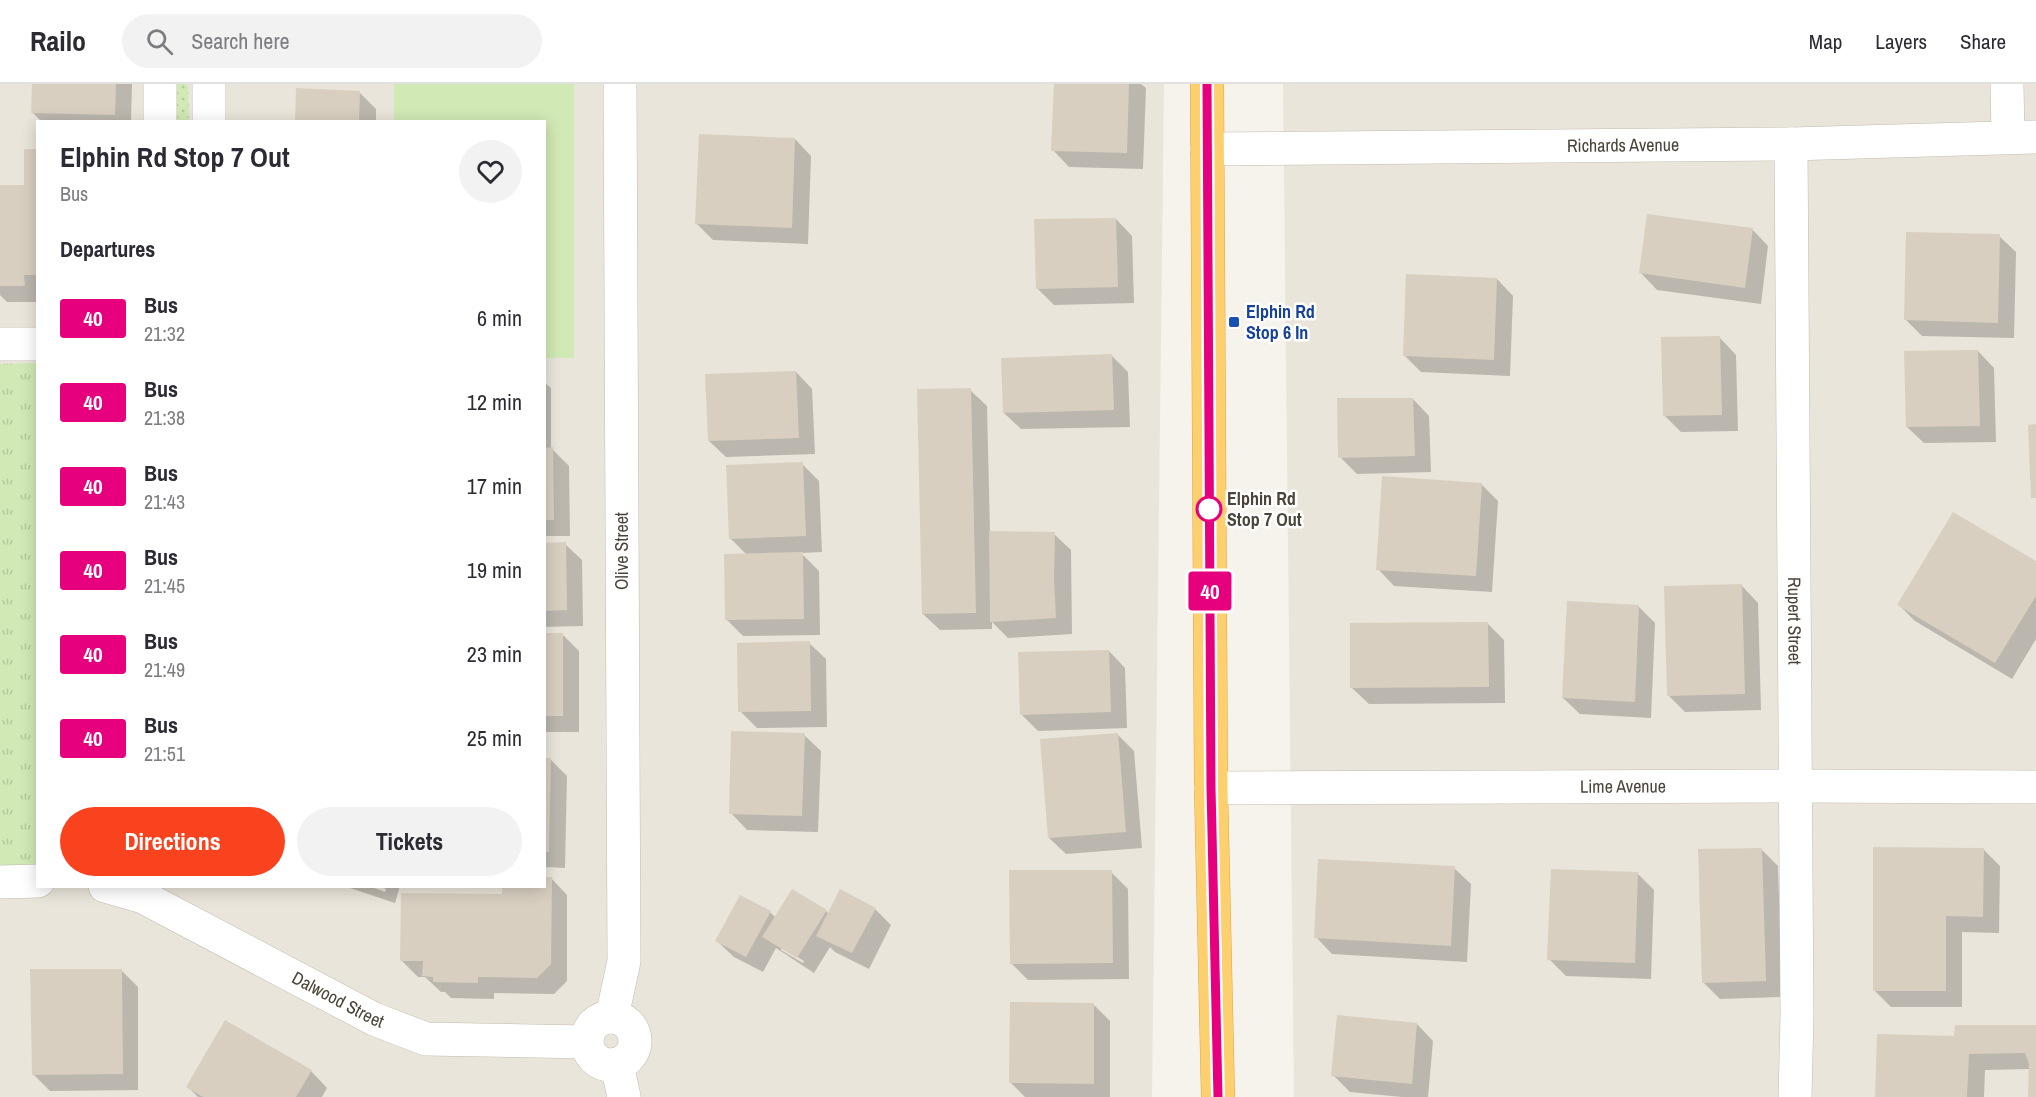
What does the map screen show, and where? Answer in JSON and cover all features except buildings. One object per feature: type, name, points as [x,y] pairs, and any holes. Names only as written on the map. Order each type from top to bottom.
[{"type":"highway","points":[[1207,84],[1211,788],[1218,1097]]},
{"type":"street","points":[[160,84],[160,120]]},
{"type":"street","points":[[209,84],[209,120]]},
{"type":"street","name":"Olive Street","points":[[612,1017],[624,961],[620,84]]},
{"type":"street","points":[[2007,84],[2022,136]]},
{"type":"street","name":"Richards Avenue","points":[[1207,149],[1791,144],[2022,136]]},
{"type":"street","name":"Rupert Street","points":[[1791,144],[1797,1016],[1795,1097]]},
{"type":"street","points":[[0,344],[36,344]]},
{"type":"street","name":"Lime Avenue","points":[[1211,788],[2036,787]]},
{"type":"street","points":[[0,882],[36,881]]},
{"type":"street","name":"Dalwood Street","points":[[118,888],[145,892],[374,1019],[426,1039],[587,1042]]},
{"type":"street","points":[[612,1017],[626,1022],[635,1035],[630,1056],[617,1064],[610,1065],[597,1060],[591,1055],[587,1042],[591,1027],[597,1021],[612,1017]]},
{"type":"street","points":[[617,1064],[624,1097]]},
{"type":"shaded area","points":[[0,84],[1164,84],[1152,1097],[0,1097]]},
{"type":"shaded area","points":[[1283,84],[2036,84],[2036,1097],[1294,1097]]},
{"type":"green space","points":[[171,84],[188,84],[189,120],[172,120]]},
{"type":"green space","points":[[394,84],[574,84],[574,358],[546,358],[546,120],[394,120]]},
{"type":"green space","points":[[36,363],[36,866],[0,866],[0,364]]},
{"type":"bus line","name":"40","points":[[1207,84],[1211,788],[1218,1097]]},
{"type":"place","name":"Elphin Rd Stop 6 In","points":[[1234,322]]},
{"type":"place","name":"Elphin Rd Stop 7 Out","points":[[1209,509]]}]
